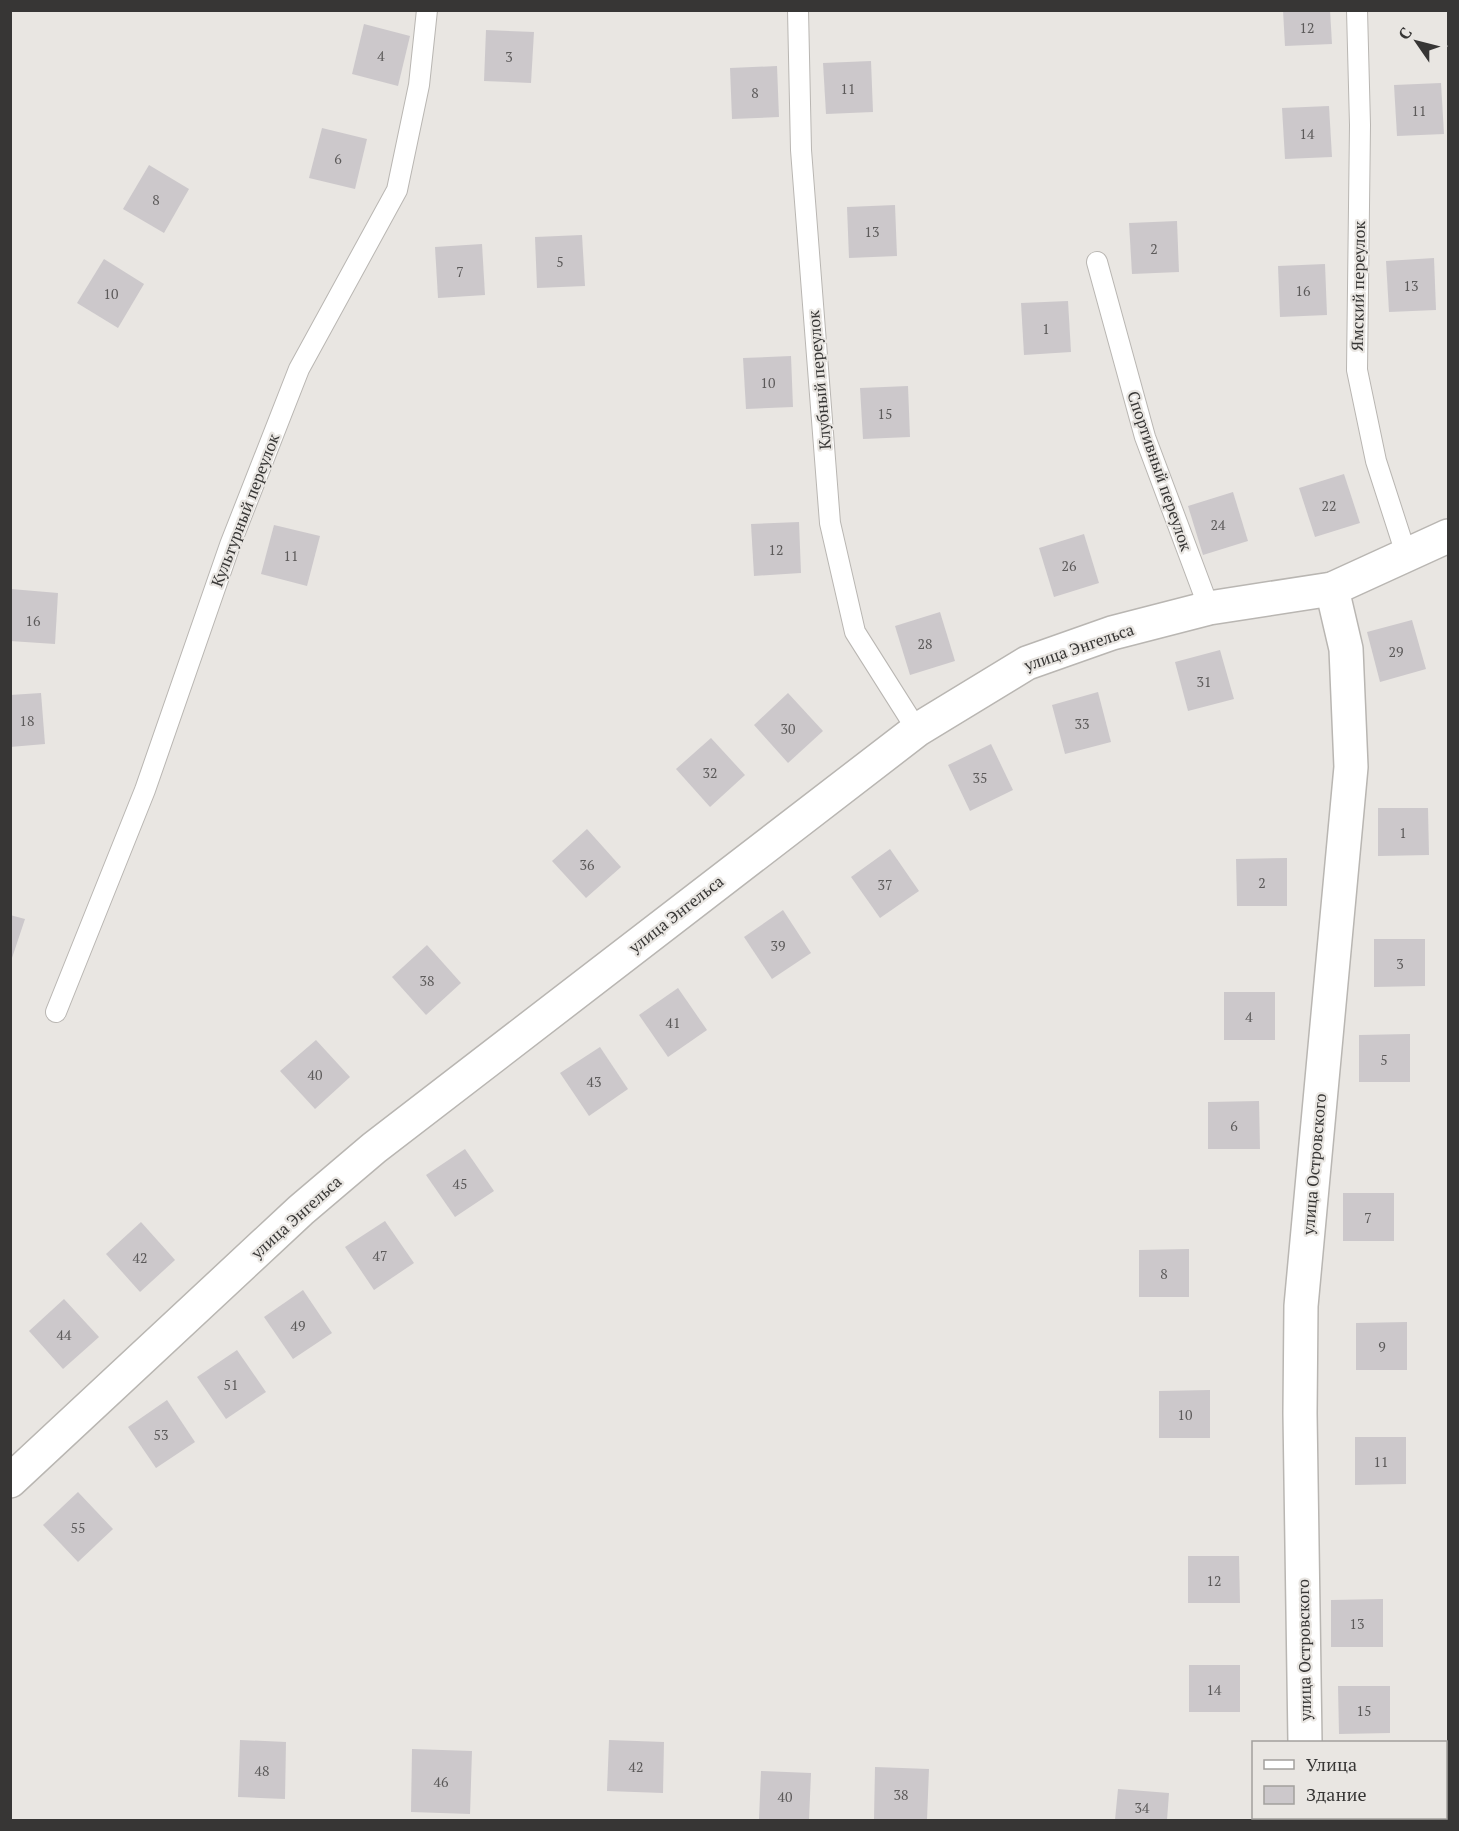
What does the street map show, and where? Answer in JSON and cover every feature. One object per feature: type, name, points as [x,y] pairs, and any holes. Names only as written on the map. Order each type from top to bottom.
[{"type":"street","name":"улица Энгельса","points":[[10,1481],[301,1210],[374,1148],[917,730],[1027,663],[1112,633],[1209,608],[1332,589],[1449,536]]},
{"type":"street","name":"улица Островского","points":[[1305,1741],[1299,1413],[1301,1306],[1351,766],[1346,649],[1332,589]]},
{"type":"lane","name":"Культурный переулок","points":[[56,1012],[145,790],[230,545],[299,369],[397,190],[418,85],[427,10]]},
{"type":"lane","name":"Клубный переулок","points":[[798,10],[801,150],[830,523],[855,632],[917,730]]},
{"type":"lane","name":"Ямский переулок","points":[[1357,10],[1360,125],[1357,370],[1377,461],[1406,554]]},
{"type":"lane","name":"Спортивный переулок","points":[[1097,262],[1145,436],[1209,608]]},
{"type":"building","points":[[1283,10],[1330,10],[1332,44],[1285,46]]},
{"type":"building","points":[[364,24],[410,36],[398,86],[352,74]]},
{"type":"building","points":[[486,30],[534,32],[531,83],[484,81]]},
{"type":"building","points":[[871,61],[873,112],[826,114],[823,63]]},
{"type":"building","points":[[777,66],[779,117],[732,119],[730,68]]},
{"type":"building","points":[[1441,83],[1444,134],[1397,136],[1394,85]]},
{"type":"building","points":[[1329,106],[1332,157],[1285,159],[1282,108]]},
{"type":"building","points":[[322,128],[367,139],[355,189],[309,178]]},
{"type":"building","points":[[149,165],[189,189],[164,233],[123,209]]},
{"type":"building","points":[[895,205],[897,256],[849,258],[847,207]]},
{"type":"building","points":[[1177,221],[1179,272],[1132,274],[1129,223]]},
{"type":"building","points":[[582,235],[585,286],[537,288],[535,237]]},
{"type":"building","points":[[482,244],[485,295],[438,298],[435,247]]},
{"type":"building","points":[[1434,258],[1436,310],[1389,312],[1386,261]]},
{"type":"building","points":[[104,259],[144,284],[118,328],[77,303]]},
{"type":"building","points":[[1325,264],[1327,315],[1280,317],[1278,266]]},
{"type":"building","points":[[1068,301],[1071,352],[1024,355],[1021,303]]},
{"type":"building","points":[[791,356],[793,407],[746,409],[743,358]]},
{"type":"building","points":[[908,386],[910,437],[863,439],[860,388]]},
{"type":"building","points":[[1344,474],[1360,523],[1315,537],[1299,488]]},
{"type":"building","points":[[1233,492],[1248,541],[1203,555],[1188,506]]},
{"type":"building","points":[[799,522],[801,573],[754,576],[751,524]]},
{"type":"building","points":[[274,525],[320,536],[307,586],[261,574]]},
{"type":"building","points":[[1084,534],[1099,583],[1054,597],[1039,548]]},
{"type":"building","points":[[11,589],[58,593],[55,644],[10,641]]},
{"type":"building","points":[[940,612],[955,661],[910,675],[895,626]]},
{"type":"building","points":[[1412,620],[1426,669],[1380,682],[1367,632]]},
{"type":"building","points":[[1220,650],[1234,699],[1188,711],[1175,662]]},
{"type":"building","points":[[1098,692],[1111,742],[1065,754],[1052,705]]},
{"type":"building","points":[[41,693],[45,744],[10,747],[10,695]]},
{"type":"building","points":[[788,693],[823,731],[788,763],[754,725]]},
{"type":"building","points":[[711,738],[745,775],[710,807],[676,769]]},
{"type":"building","points":[[991,744],[1013,790],[970,811],[948,765]]},
{"type":"building","points":[[1378,808],[1428,808],[1429,855],[1378,856]]},
{"type":"building","points":[[587,829],[621,867],[586,898],[552,861]]},
{"type":"building","points":[[890,849],[919,891],[880,918],[851,877]]},
{"type":"building","points":[[1287,858],[1287,906],[1237,906],[1236,859]]},
{"type":"building","points":[[783,910],[811,953],[772,979],[744,937]]},
{"type":"building","points":[[10,915],[25,919],[11,961],[10,961]]},
{"type":"building","points":[[1374,939],[1425,939],[1425,986],[1374,987]]},
{"type":"building","points":[[427,945],[461,983],[426,1015],[392,977]]},
{"type":"building","points":[[678,988],[707,1030],[668,1057],[639,1015]]},
{"type":"building","points":[[1224,992],[1275,992],[1275,1040],[1224,1040]]},
{"type":"building","points":[[1410,1034],[1410,1082],[1359,1082],[1359,1035]]},
{"type":"building","points":[[316,1040],[350,1077],[315,1109],[280,1071]]},
{"type":"building","points":[[600,1047],[628,1089],[589,1116],[560,1073]]},
{"type":"building","points":[[1259,1101],[1260,1149],[1208,1149],[1208,1102]]},
{"type":"building","points":[[465,1149],[494,1191],[455,1217],[426,1175]]},
{"type":"building","points":[[1343,1193],[1394,1193],[1394,1241],[1343,1241]]},
{"type":"building","points":[[385,1221],[414,1263],[374,1290],[345,1247]]},
{"type":"building","points":[[141,1222],[175,1260],[140,1292],[106,1254]]},
{"type":"building","points":[[1189,1249],[1189,1297],[1139,1297],[1139,1250]]},
{"type":"building","points":[[303,1290],[332,1333],[293,1359],[264,1317]]},
{"type":"building","points":[[64,1299],[99,1337],[63,1369],[29,1331]]},
{"type":"building","points":[[1407,1322],[1407,1370],[1356,1370],[1356,1323]]},
{"type":"building","points":[[237,1350],[266,1392],[226,1419],[197,1377]]},
{"type":"building","points":[[1210,1390],[1210,1438],[1159,1438],[1159,1391]]},
{"type":"building","points":[[167,1400],[195,1442],[156,1468],[128,1427]]},
{"type":"building","points":[[1355,1437],[1406,1437],[1406,1484],[1355,1485]]},
{"type":"building","points":[[78,1492],[113,1529],[78,1562],[43,1525]]},
{"type":"building","points":[[1188,1556],[1239,1556],[1240,1603],[1188,1603]]},
{"type":"building","points":[[1383,1599],[1383,1647],[1331,1647],[1331,1600]]},
{"type":"building","points":[[1189,1665],[1240,1665],[1240,1712],[1189,1712]]},
{"type":"building","points":[[1338,1686],[1390,1686],[1390,1733],[1339,1734]]},
{"type":"building","points":[[240,1740],[286,1742],[285,1799],[238,1797]]},
{"type":"building","points":[[609,1740],[664,1742],[663,1793],[607,1791]]},
{"type":"building","points":[[412,1749],[472,1751],[470,1814],[411,1812]]},
{"type":"building","points":[[875,1767],[929,1769],[927,1820],[874,1819]]},
{"type":"building","points":[[761,1771],[811,1773],[809,1820],[759,1819]]},
{"type":"building","points":[[1118,1789],[1169,1793],[1167,1820],[1115,1820]]}]
